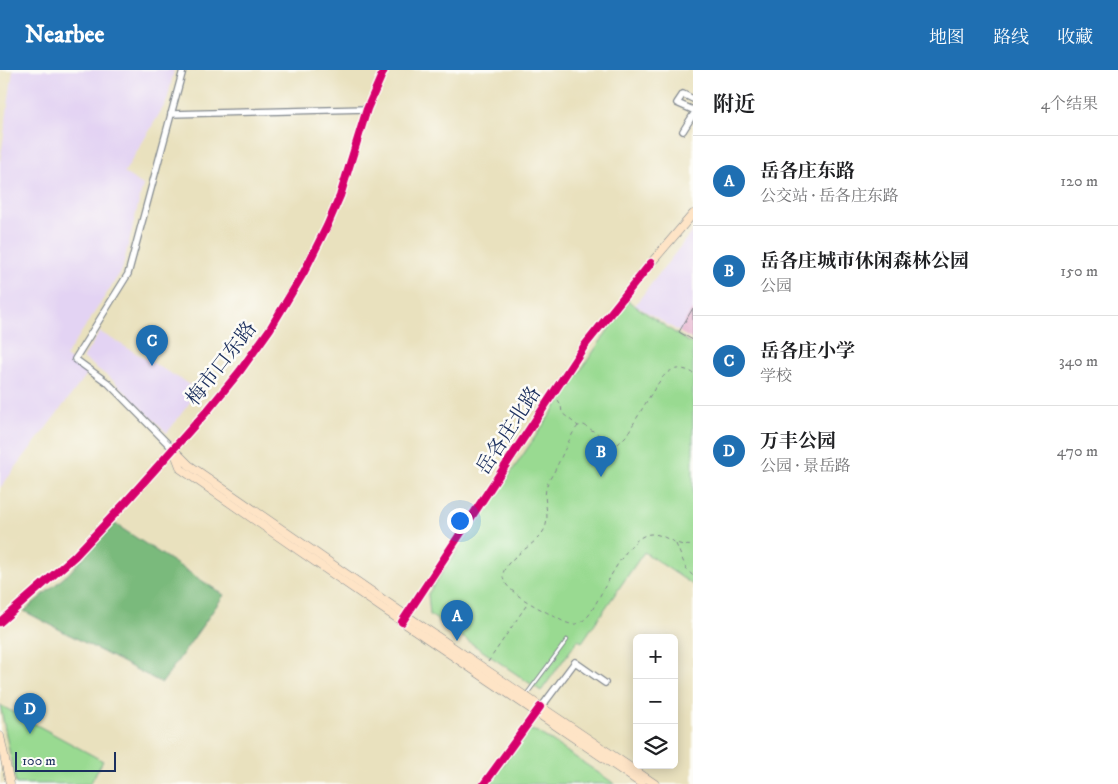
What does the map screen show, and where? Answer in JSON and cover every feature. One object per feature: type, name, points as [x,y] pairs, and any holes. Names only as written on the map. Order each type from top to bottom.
[{"type":"street","points":[[183,70],[128,274],[75,359],[108,383],[189,466],[404,619],[538,710],[642,784]]},
{"type":"street","name":"梅市口东路","points":[[0,622],[75,556],[126,503],[240,371],[270,330],[304,272],[340,196],[366,109],[384,70]]},
{"type":"street","points":[[693,99],[683,94],[677,103],[693,110]]},
{"type":"street","points":[[171,114],[366,109]]},
{"type":"street","points":[[683,131],[693,115]]},
{"type":"street","name":"岳各庄北路","points":[[404,619],[585,345],[693,214]]},
{"type":"street","points":[[404,619],[483,668],[525,696],[538,710],[655,784]]},
{"type":"street","points":[[484,784],[574,662],[605,683]]},
{"type":"street","points":[[0,736],[10,784]]},
{"type":"lane","points":[[525,696],[567,640]]},
{"type":"path","points":[[553,394],[562,405],[562,413],[578,426],[584,426],[612,444],[618,444],[626,436],[666,373],[678,368],[693,373]]},
{"type":"path","points":[[578,426],[546,488],[547,517],[545,529],[538,539],[508,564],[503,573],[508,588],[528,602],[568,624],[576,625],[583,622],[597,604],[625,552],[639,538],[652,534],[676,544],[693,545]]},
{"type":"path","points":[[676,544],[686,568],[693,576]]},
{"type":"path","points":[[483,668],[528,602]]},
{"type":"shaded area","points":[[13,70],[174,70],[167,101],[124,173],[143,185],[122,270],[66,356],[88,373],[0,488],[0,163]]},
{"type":"shaded area","points":[[693,230],[693,340],[635,305]]},
{"type":"shaded area","points":[[100,332],[199,390],[167,433],[114,381],[83,358]]},
{"type":"green space","points":[[628,301],[693,345],[693,585],[644,552],[582,642],[578,640],[541,691],[430,615],[428,594]]},
{"type":"green space","points":[[115,524],[224,595],[162,683],[24,611],[68,574]]},
{"type":"green space","points":[[0,705],[103,761],[90,784],[16,784]]},
{"type":"green space","points":[[529,730],[538,732],[615,784],[489,784]]},
{"type":"building","points":[[693,308],[693,340],[679,332]]},
{"type":"cycle path","points":[[0,622],[75,556],[125,503],[208,410],[240,371],[270,329],[304,272],[327,226],[340,196],[367,109],[384,70]]},
{"type":"cycle path","points":[[402,622],[585,345],[651,263]]},
{"type":"cycle path","points":[[484,784],[540,707]]},
{"type":"place","name":"岳各庄小学","points":[[152,366]]},
{"type":"place","name":"岳各庄城市休闲森林公园","points":[[601,477]]},
{"type":"place","name":"岳各庄东路","points":[[457,641]]},
{"type":"place","name":"万丰公园","points":[[30,734]]}]
